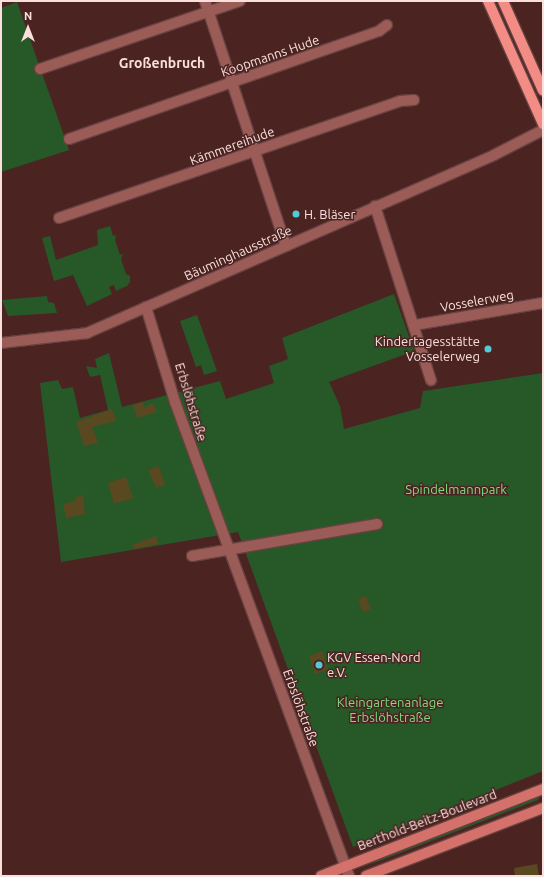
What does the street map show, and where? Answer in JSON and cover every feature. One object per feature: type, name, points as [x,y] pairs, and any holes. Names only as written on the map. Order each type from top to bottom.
[{"type":"main road","points":[[488,1],[543,124]]},
{"type":"main road","points":[[503,1],[543,91]]},
{"type":"main road","name":"Berthold-Beitz-Boulevard","points":[[321,876],[543,789]]},
{"type":"main road","points":[[366,876],[543,809],[543,799]]},
{"type":"street","points":[[205,1],[253,152],[286,246]]},
{"type":"street","points":[[40,69],[240,1]]},
{"type":"street","name":"Koopmanns Hude","points":[[69,139],[380,31],[387,25]]},
{"type":"street","name":"Kämmereihude","points":[[59,218],[400,101],[414,100]]},
{"type":"street","name":"Bäuminghausstraße","points":[[1,343],[74,337],[286,246],[543,130]]},
{"type":"street","points":[[375,206],[415,325],[431,380]]},
{"type":"street","name":"Vosselerweg","points":[[415,325],[543,303]]},
{"type":"street","name":"Erbslöhstraße","points":[[146,307],[166,365],[175,402],[231,549],[349,876]]},
{"type":"street","points":[[192,556],[377,524]]},
{"type":"green space","points":[[17,2],[69,150],[1,172],[1,8]]},
{"type":"green space","points":[[110,226],[113,236],[116,235],[115,240],[120,255],[123,254],[121,259],[126,274],[130,276],[130,282],[127,286],[116,291],[114,285],[109,287],[112,294],[87,306],[73,275],[54,281],[42,238],[50,236],[56,260],[98,245],[97,230]]},
{"type":"green space","name":"Kleingartenanlage Erbslöhstraße","points":[[394,294],[414,351],[329,382],[340,406],[344,429],[420,408],[423,391],[543,373],[543,771],[353,847],[238,532],[61,562],[40,383],[58,380],[62,389],[73,387],[80,418],[108,410],[100,375],[90,377],[86,366],[97,368],[95,359],[109,353],[122,407],[220,381],[226,399],[274,383],[269,366],[288,359],[282,338]]},
{"type":"green space","points":[[47,296],[48,302],[54,303],[57,313],[8,316],[2,300]]},
{"type":"green space","points":[[197,315],[217,371],[204,375],[201,365],[196,367],[180,321]]},
{"type":"green space","points":[[542,792],[538,800],[369,865],[410,843]]},
{"type":"building","points":[[143,402],[144,407],[153,403],[157,412],[137,418],[133,405]]},
{"type":"building","points":[[112,409],[116,421],[92,427],[98,443],[84,446],[76,422]]},
{"type":"building","points":[[159,466],[165,485],[156,488],[148,470]]},
{"type":"building","points":[[126,477],[133,498],[114,504],[108,483]]},
{"type":"building","points":[[83,495],[85,514],[66,518],[63,504],[76,501],[75,497]]},
{"type":"building","points":[[156,536],[158,544],[134,549],[132,545]]},
{"type":"building","points":[[366,596],[371,609],[363,612],[358,599]]},
{"type":"building","name":"KGV Essen-Nord e.V.","points":[[322,651],[328,670],[315,674],[309,656]]},
{"type":"building","points":[[537,864],[539,876],[515,876],[514,868]]},
{"type":"place","name":"H. Bläser","points":[[296,214]]},
{"type":"place","name":"Kindertagesstätte Vosselerweg","points":[[488,349]]},
{"type":"place","name":"KGV Essen-Nord e.V.","points":[[319,665]]},
{"type":"district","name":"Großenbruch","points":[[162,63]]},
{"type":"park label","name":"Spindelmannpark","points":[[456,489]]}]
